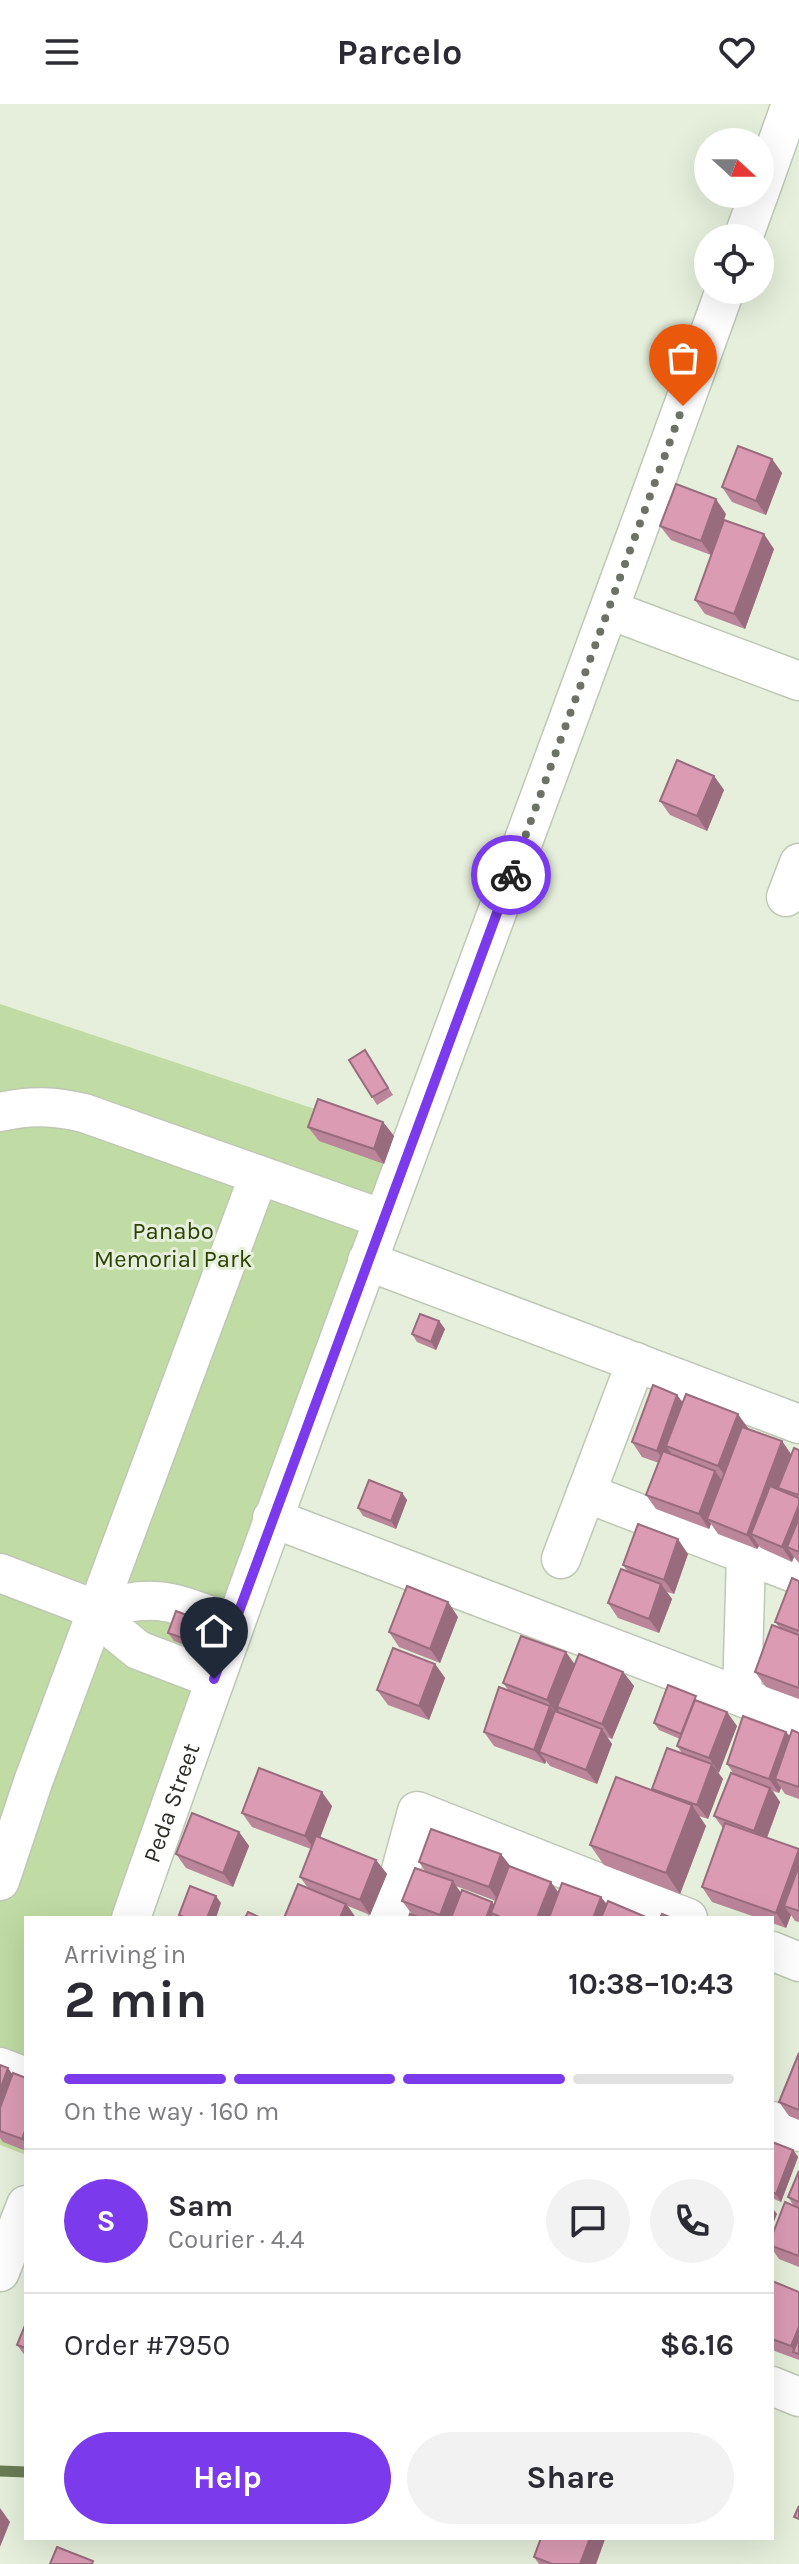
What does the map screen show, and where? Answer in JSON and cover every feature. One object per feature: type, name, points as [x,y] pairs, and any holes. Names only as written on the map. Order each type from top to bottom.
[{"type":"street","points":[[774,153],[791,104]]},
{"type":"street","name":"Peda Street","points":[[132,1916],[272,1518],[610,610],[720,304]]},
{"type":"street","points":[[610,610],[799,681]]},
{"type":"street","points":[[0,1112],[29,1105],[56,1106],[383,1219]]},
{"type":"street","points":[[0,1881],[259,1175]]},
{"type":"street","points":[[367,1261],[799,1424]]},
{"type":"street","points":[[561,1559],[636,1362]]},
{"type":"street","points":[[586,1493],[799,1575]]},
{"type":"street","points":[[272,1518],[799,1719]]},
{"type":"street","points":[[742,1697],[746,1555]]},
{"type":"street","points":[[0,1573],[97,1610],[116,1632],[138,1650],[214,1679]]},
{"type":"street","points":[[97,1610],[142,1598],[159,1600],[234,1624]]},
{"type":"street","points":[[389,1916],[417,1811],[683,1916]]},
{"type":"street","points":[[774,1952],[799,1962]]},
{"type":"street","points":[[0,2067],[24,2076]]},
{"type":"street","points":[[774,2122],[799,2132]]},
{"type":"street","points":[[0,2272],[24,2210]]},
{"type":"street","points":[[774,2387],[799,2397]]},
{"type":"green space","name":"Panabo Memorial Park","points":[[0,1004],[396,1136],[120,1916],[24,1916],[24,2154],[0,2145]]},
{"type":"building","points":[[738,446],[772,459],[756,501],[722,487]]},
{"type":"building","points":[[676,484],[716,499],[701,541],[660,526]]},
{"type":"building","points":[[724,520],[764,534],[734,614],[695,600]]},
{"type":"building","points":[[677,760],[714,776],[697,816],[660,801]]},
{"type":"building","points":[[365,1050],[388,1088],[372,1097],[349,1060]]},
{"type":"building","points":[[318,1099],[383,1122],[374,1149],[308,1127]]},
{"type":"building","points":[[420,1314],[439,1321],[431,1342],[412,1334]]},
{"type":"building","points":[[653,1385],[677,1395],[657,1451],[632,1442]]},
{"type":"building","points":[[686,1394],[738,1414],[718,1466],[666,1446]]},
{"type":"building","points":[[742,1427],[782,1441],[747,1535],[707,1519]]},
{"type":"building","points":[[794,1448],[799,1450],[799,1495],[778,1488]]},
{"type":"building","points":[[663,1451],[715,1471],[699,1514],[646,1495]]},
{"type":"building","points":[[369,1480],[402,1493],[391,1521],[358,1508]]},
{"type":"building","points":[[770,1486],[799,1498],[782,1547],[751,1534]]},
{"type":"building","points":[[799,1518],[799,1552],[787,1547]]},
{"type":"building","points":[[638,1524],[678,1539],[664,1580],[623,1565]]},
{"type":"building","points":[[621,1569],[661,1584],[649,1619],[608,1603]]},
{"type":"building","points":[[792,1578],[799,1581],[799,1631],[775,1622]]},
{"type":"building","points":[[407,1586],[448,1602],[430,1649],[389,1632]]},
{"type":"building","points":[[176,1611],[195,1618],[188,1640],[168,1633]]},
{"type":"building","points":[[772,1625],[799,1635],[799,1688],[755,1672]]},
{"type":"building","points":[[521,1636],[566,1652],[547,1700],[503,1683]]},
{"type":"building","points":[[393,1648],[435,1664],[419,1706],[377,1690]]},
{"type":"building","points":[[579,1654],[623,1672],[602,1724],[557,1707]]},
{"type":"building","points":[[668,1685],[696,1696],[681,1734],[654,1723]]},
{"type":"building","points":[[499,1687],[550,1706],[534,1750],[484,1732]]},
{"type":"building","points":[[695,1700],[727,1712],[709,1758],[677,1746]]},
{"type":"building","points":[[555,1711],[602,1729],[586,1770],[539,1752]]},
{"type":"building","points":[[743,1716],[786,1732],[769,1779],[727,1764]]},
{"type":"building","points":[[792,1730],[799,1733],[799,1787],[775,1779]]},
{"type":"building","points":[[667,1748],[712,1764],[697,1805],[652,1789]]},
{"type":"building","points":[[259,1768],[322,1792],[305,1836],[242,1813]]},
{"type":"building","points":[[731,1773],[770,1788],[754,1831],[714,1816]]},
{"type":"building","points":[[616,1777],[692,1805],[666,1873],[590,1845]]},
{"type":"building","points":[[192,1813],[239,1832],[223,1873],[176,1854]]},
{"type":"building","points":[[725,1823],[799,1849],[776,1913],[702,1887]]},
{"type":"building","points":[[431,1829],[501,1854],[489,1887],[419,1862]]},
{"type":"building","points":[[316,1836],[376,1860],[360,1900],[300,1877]]},
{"type":"building","points":[[509,1866],[551,1882],[538,1916],[498,1916],[491,1913]]},
{"type":"building","points":[[415,1868],[453,1881],[440,1915],[402,1901]]},
{"type":"building","points":[[799,1872],[799,1911],[784,1906]]},
{"type":"building","points":[[562,1883],[601,1897],[594,1916],[550,1916]]},
{"type":"building","points":[[298,1884],[346,1904],[341,1916],[285,1916]]},
{"type":"building","points":[[190,1886],[216,1896],[208,1916],[179,1915]]},
{"type":"building","points":[[462,1890],[492,1902],[487,1916],[452,1916]]},
{"type":"building","points":[[608,1901],[643,1916],[602,1916]]},
{"type":"building","points":[[799,2053],[799,2110],[779,2102]]},
{"type":"building","points":[[0,2065],[8,2068],[0,2090]]},
{"type":"building","points":[[13,2073],[24,2077],[22,2139],[0,2131],[0,2108]]},
{"type":"building","points":[[774,2143],[793,2150],[774,2193]]},
{"type":"building","points":[[799,2171],[799,2202],[788,2197]]},
{"type":"building","points":[[785,2202],[799,2208],[799,2256],[774,2247],[774,2231]]},
{"type":"building","points":[[774,2282],[799,2292],[799,2327],[791,2346],[774,2340]]},
{"type":"building","points":[[24,2328],[24,2347],[17,2345]]},
{"type":"building","points":[[799,2338],[799,2354],[793,2352]]},
{"type":"building","points":[[540,2540],[589,2540],[580,2564],[552,2564],[534,2557]]},
{"type":"building","points":[[57,2547],[93,2561],[92,2564],[50,2564]]},
{"type":"waterway","points":[[0,2471],[24,2472]]},
{"type":"way so far","points":[[511,875],[683,406]]},
{"type":"route","points":[[214,1679],[511,875]]}]
